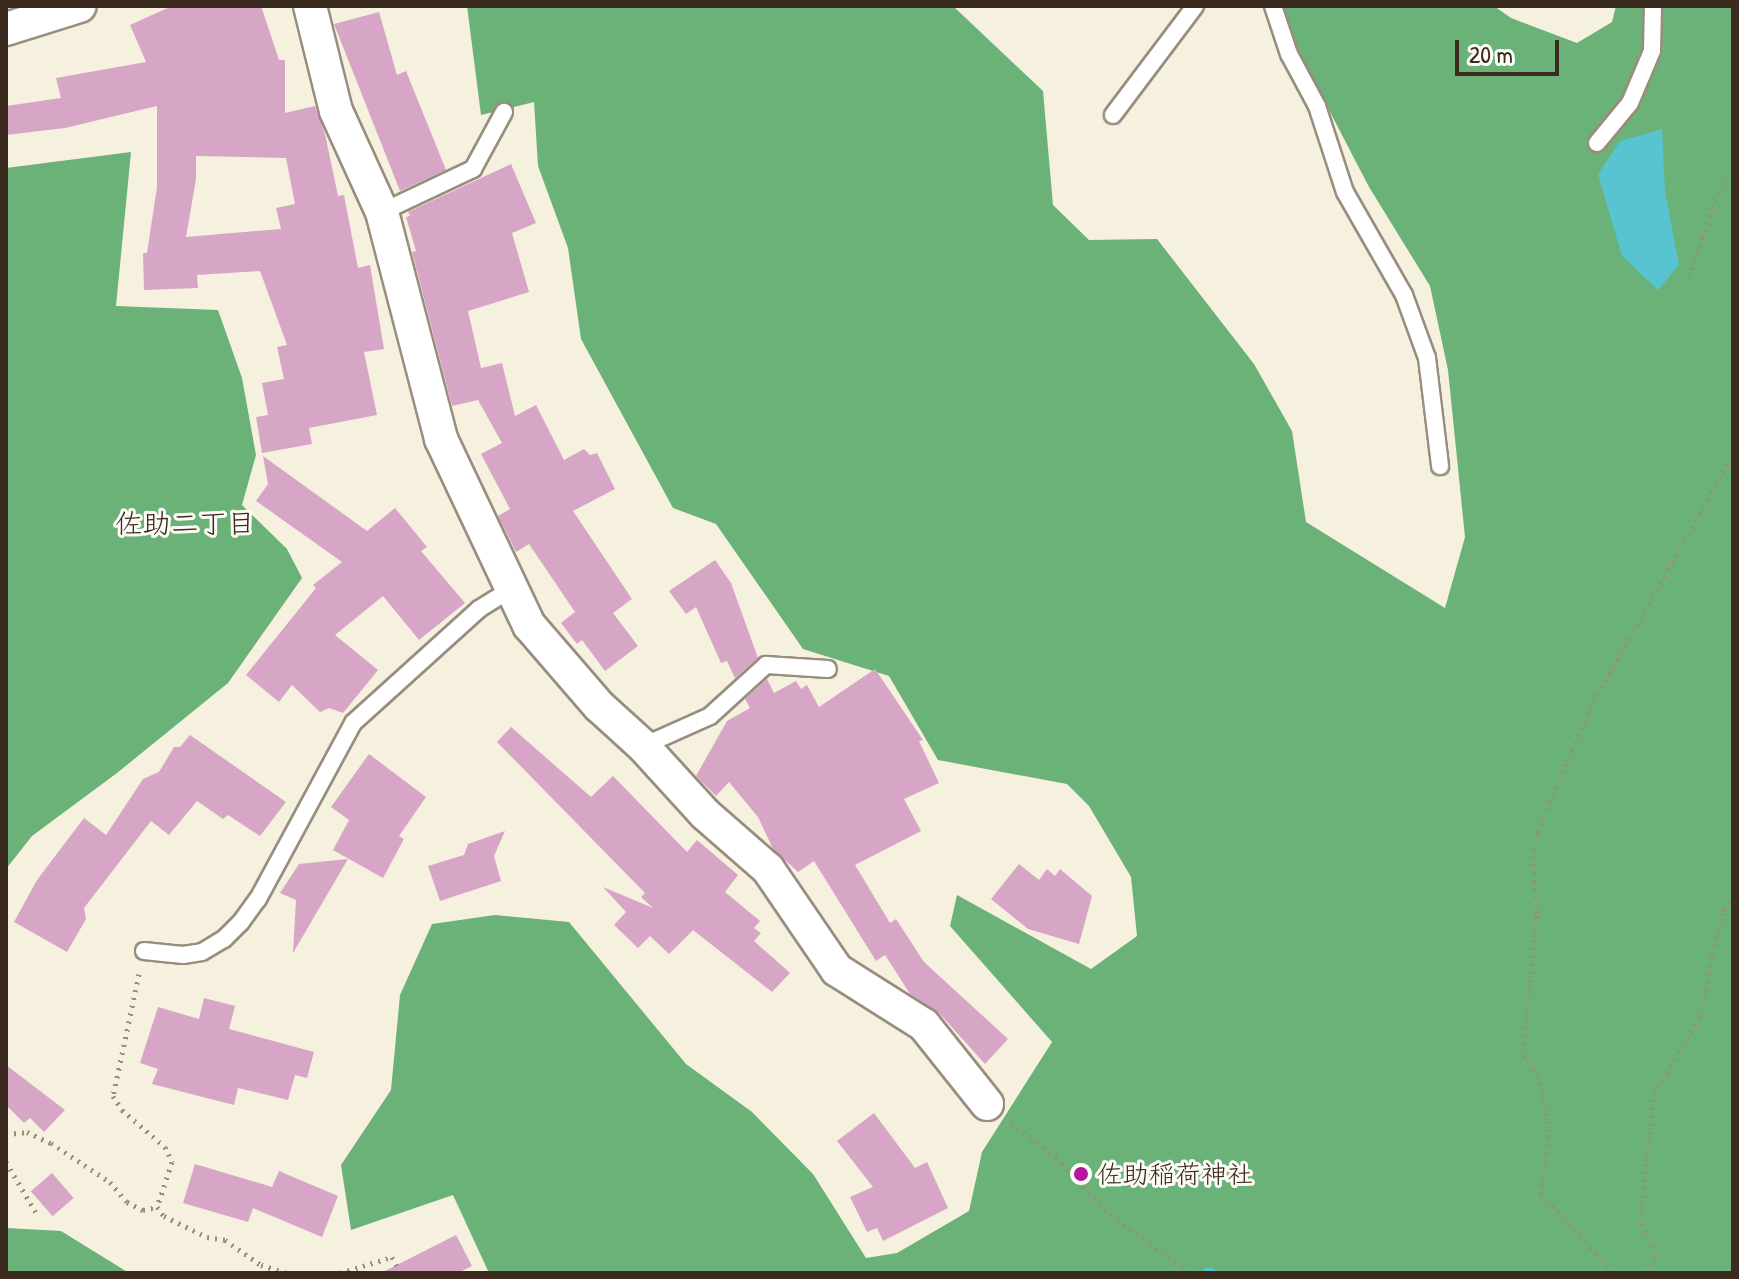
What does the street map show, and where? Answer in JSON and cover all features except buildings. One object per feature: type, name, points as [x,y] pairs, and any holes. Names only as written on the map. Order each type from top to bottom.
[{"type":"street","points":[[6,29],[80,6]]},
{"type":"street","points":[[310,6],[336,111],[382,212],[441,439],[510,590],[538,636],[599,706],[643,746],[705,814],[768,869],[837,970],[924,1025],[987,1104]]},
{"type":"lane","points":[[1113,115],[1195,6]]},
{"type":"lane","points":[[1273,6],[1289,54],[1317,106],[1345,192],[1404,295],[1427,358],[1440,466]]},
{"type":"lane","points":[[1597,143],[1630,103],[1652,51],[1653,6]]},
{"type":"lane","points":[[382,212],[473,169],[504,112]]},
{"type":"lane","points":[[144,951],[183,955],[202,952],[224,939],[258,899],[353,723],[479,609],[510,590]]},
{"type":"lane","points":[[643,746],[710,716],[766,665],[828,669]]},
{"type":"path","points":[[1689,277],[1715,201],[1733,168]]},
{"type":"path","points":[[1612,1273],[1541,1194],[1549,1131],[1541,1085],[1523,1053],[1537,913],[1533,858],[1537,832],[1593,702],[1733,455]]},
{"type":"path","points":[[1646,1273],[1657,1254],[1640,1221],[1654,1094],[1702,1014],[1720,924],[1724,910],[1733,898]]},
{"type":"path","points":[[144,951],[113,1096],[122,1110],[165,1147],[172,1162],[157,1207]]},
{"type":"path","points":[[987,1104],[1056,1157],[1104,1210],[1189,1273]]},
{"type":"path","points":[[6,1134],[27,1132],[51,1143],[110,1182],[127,1202],[143,1210],[157,1207]]},
{"type":"path","points":[[6,1162],[37,1214]]},
{"type":"path","points":[[157,1207],[164,1216],[207,1237],[225,1240],[261,1265],[287,1273]]},
{"type":"path","points":[[340,1273],[392,1257],[401,1273]]},
{"type":"green space","points":[[467,6],[953,6],[1043,91],[1053,205],[1089,240],[1157,239],[1254,364],[1292,431],[1306,522],[1445,608],[1465,537],[1448,370],[1430,286],[1369,187],[1275,6],[1494,6],[1511,18],[1577,43],[1612,22],[1616,6],[1733,6],[1733,1273],[489,1273],[453,1195],[351,1230],[341,1165],[391,1090],[400,995],[432,924],[495,915],[569,922],[686,1064],[752,1112],[813,1174],[866,1258],[897,1253],[969,1211],[982,1152],[1052,1042],[950,926],[957,895],[1091,969],[1137,936],[1131,877],[1089,806],[1067,784],[938,760],[889,676],[803,649],[716,524],[673,508],[581,339],[568,248],[538,166],[534,102],[481,115]]},
{"type":"green space","points":[[131,152],[116,306],[218,310],[242,378],[256,455],[242,505],[287,549],[302,578],[228,683],[117,773],[32,836],[6,869],[6,168]]},
{"type":"green space","points":[[6,1228],[61,1231],[129,1273],[6,1273]]},
{"type":"water","points":[[1662,129],[1665,191],[1679,265],[1658,290],[1622,256],[1598,174],[1620,141]]},
{"type":"place","name":"佐助稲荷神社","points":[[1081,1174]]},
{"type":"district","name":"佐助二丁目","points":[[185,523]]}]
